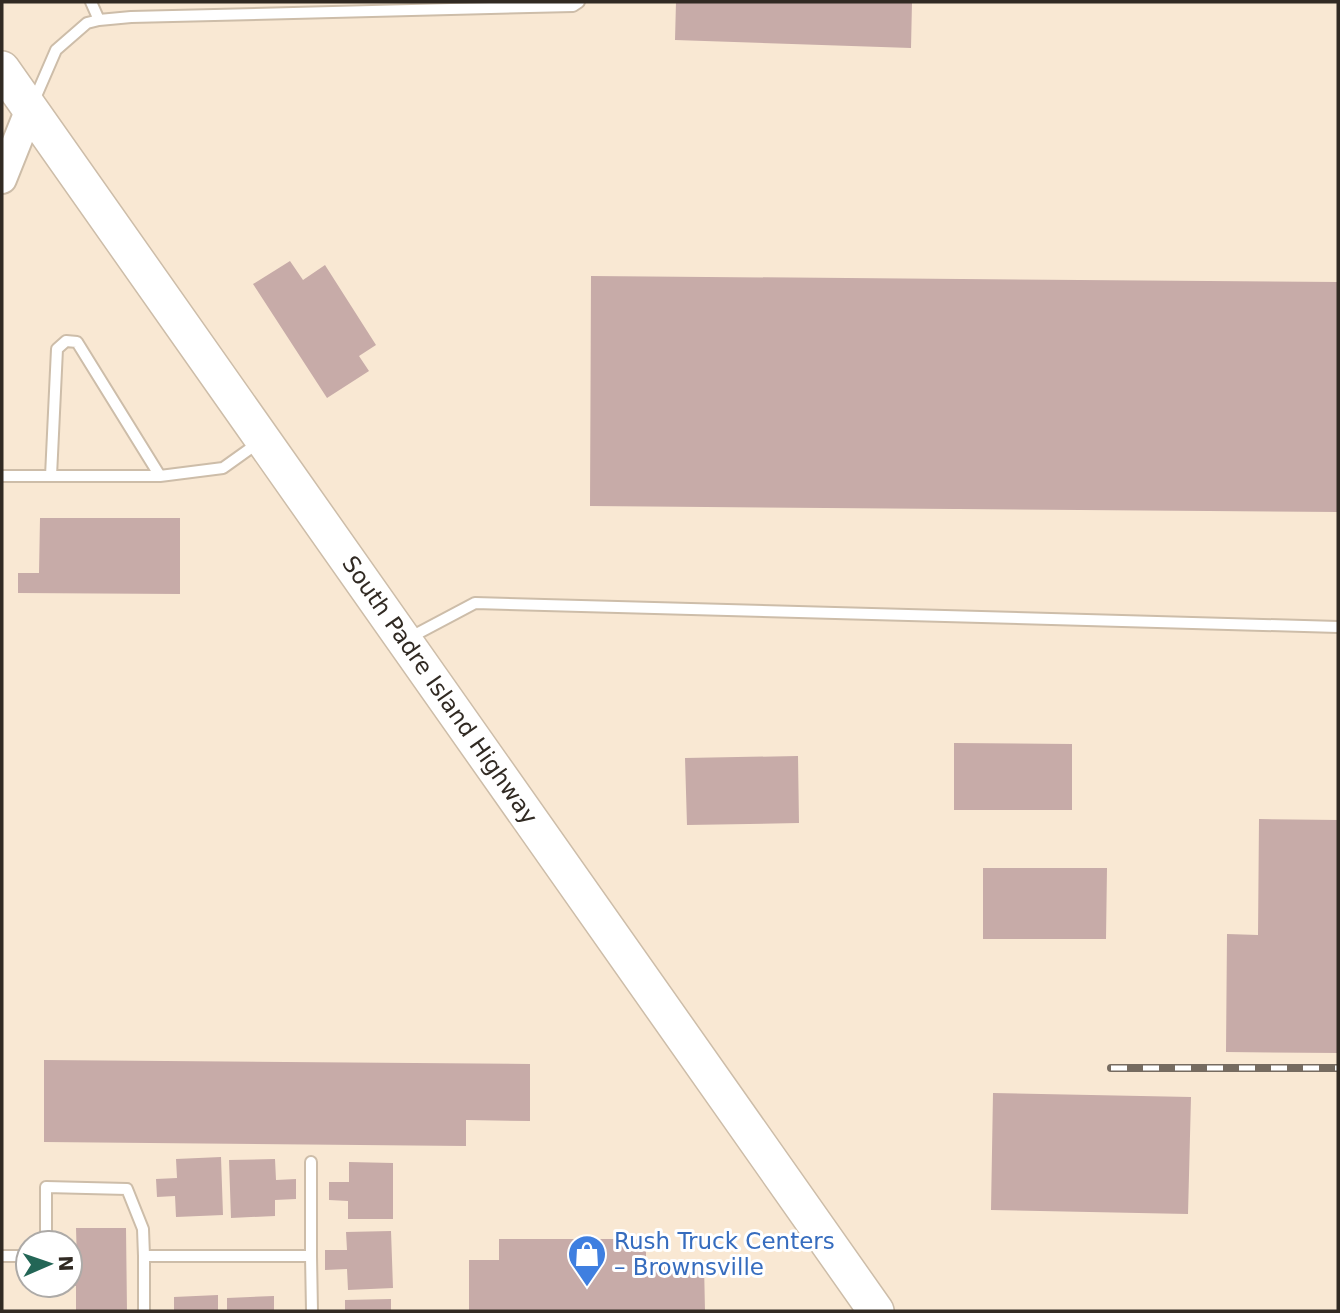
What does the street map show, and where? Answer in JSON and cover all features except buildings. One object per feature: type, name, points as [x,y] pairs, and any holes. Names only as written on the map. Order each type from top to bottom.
[{"type":"main road","name":"South Padre Island Highway","points":[[2,69],[876,1311]]},
{"type":"street","points":[[2,179],[30,109]]},
{"type":"lane","points":[[91,2],[100,20]]},
{"type":"lane","points":[[30,109],[55,50],[87,23],[100,20],[573,6],[579,2]]},
{"type":"lane","points":[[51,476],[57,349],[66,341],[77,342],[160,476]]},
{"type":"lane","points":[[2,476],[160,476],[222,468],[263,440]]},
{"type":"lane","points":[[405,640],[475,603],[1338,627]]},
{"type":"lane","points":[[311,1162],[312,1311]]},
{"type":"lane","points":[[46,1229],[46,1187],[127,1189],[143,1229],[144,1311]]},
{"type":"lane","points":[[144,1256],[311,1256]]},
{"type":"railway","points":[[1111,1068],[1338,1068]]},
{"type":"place","name":"Rush Truck Centers – Brownsville","points":[[587,1288]]}]
